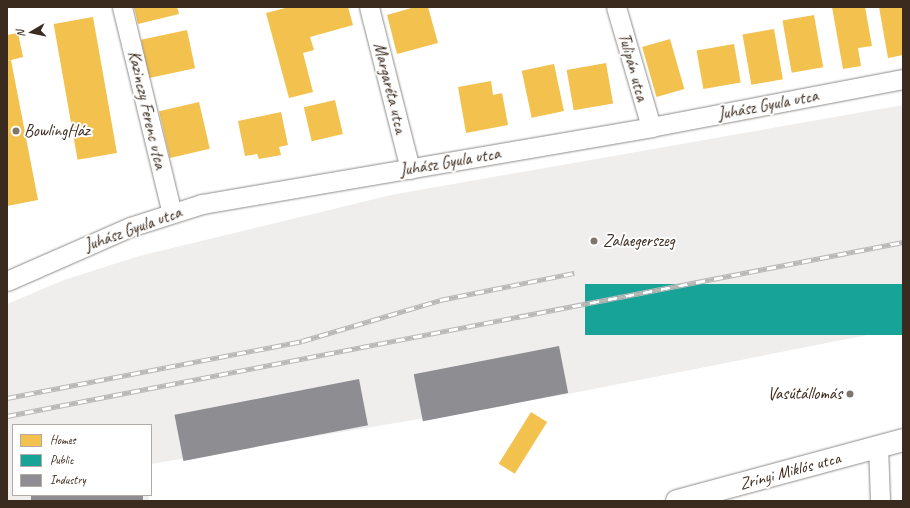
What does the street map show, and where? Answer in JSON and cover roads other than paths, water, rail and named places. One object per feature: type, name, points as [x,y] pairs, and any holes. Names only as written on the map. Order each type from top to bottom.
[{"type":"main road","name":"Zrínyi Miklós utca","points":[[677,501],[903,440]]},
{"type":"street","name":"Kazinczy Ferenc utca","points":[[122,7],[172,213]]},
{"type":"street","name":"Margaréta utca","points":[[369,7],[410,169]]},
{"type":"street","name":"Tulipán utca","points":[[616,7],[651,127]]},
{"type":"street","name":"Juhász Gyula utca","points":[[7,281],[123,230],[202,204],[651,127],[903,79]]},
{"type":"street","points":[[878,446],[880,501]]},
{"type":"railway","points":[[7,416],[903,242]]},
{"type":"railway","points":[[7,398],[302,341],[440,300],[574,273]]},
{"type":"place","name":"BowlingHáz","points":[[16,131]]},
{"type":"place","name":"Zalaegerszeg","points":[[594,241]]},
{"type":"place","name":"Vasútállomás","points":[[850,394]]}]
